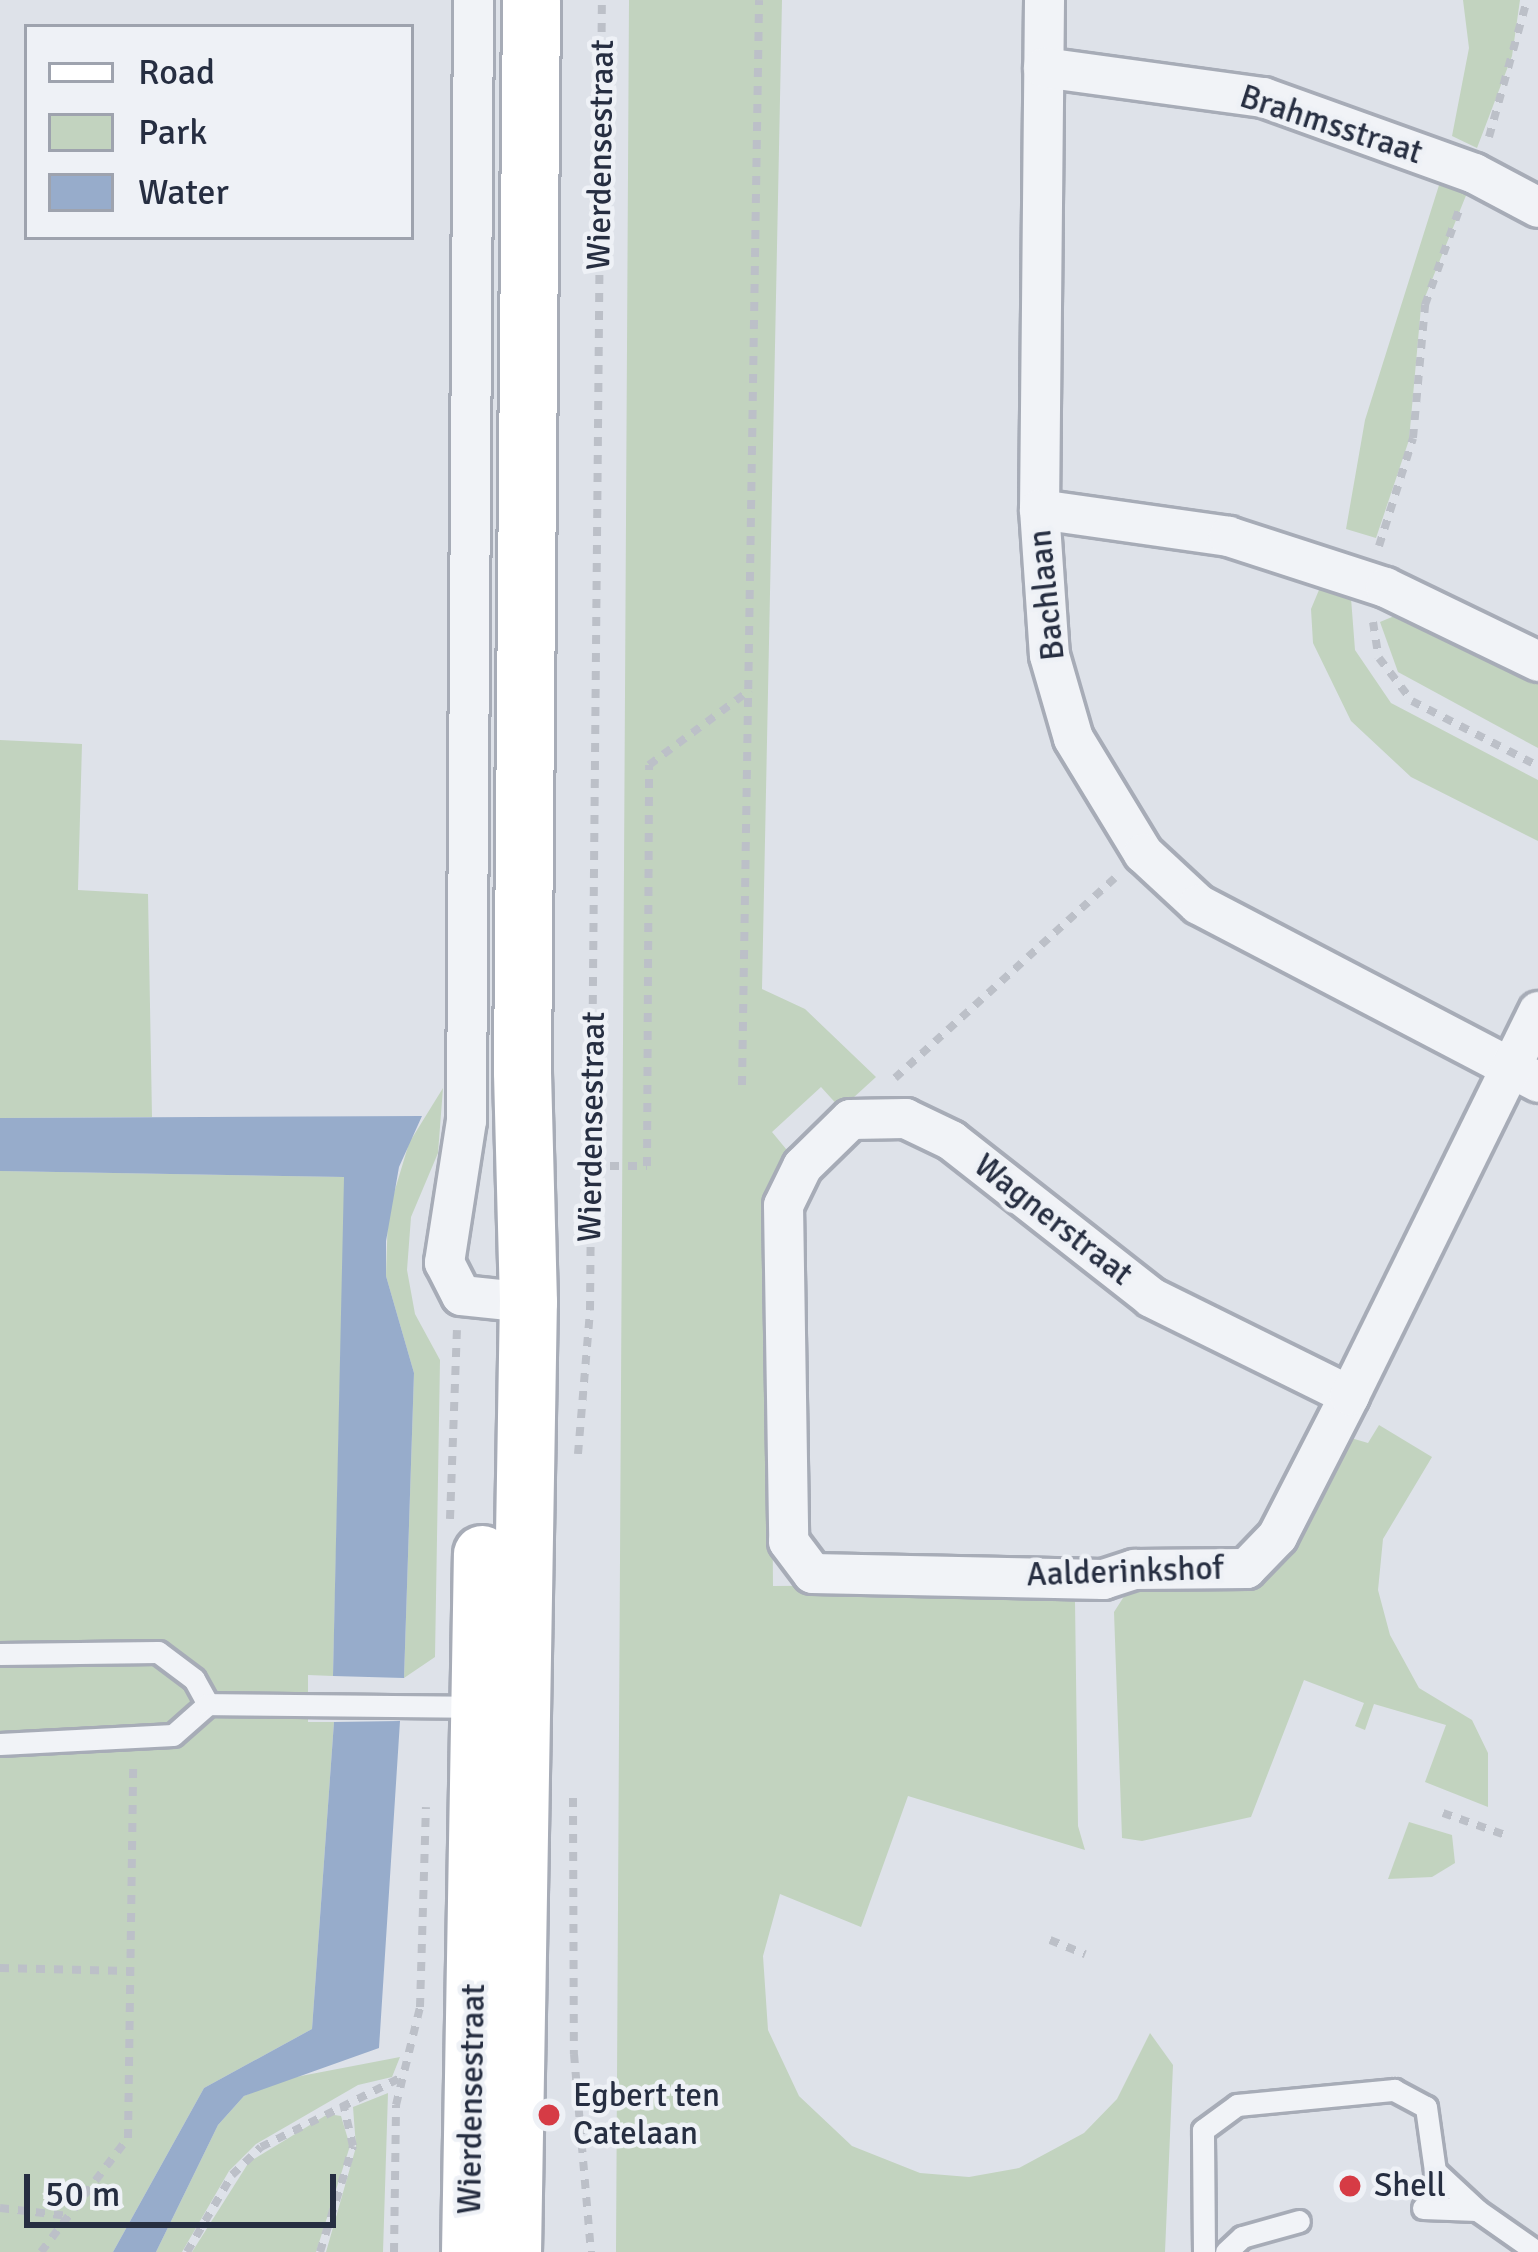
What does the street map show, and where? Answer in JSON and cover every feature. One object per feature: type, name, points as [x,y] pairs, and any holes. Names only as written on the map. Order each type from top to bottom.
[{"type":"main road","name":"Wierdensestraat","points":[[512,2252],[495,1708],[497,1298],[521,1071],[531,0]]},
{"type":"main road","name":"Wierdensestraat","points":[[470,2252],[495,1708]]},
{"type":"street","name":"Wierdensestraat","points":[[473,0],[466,1120],[444,1239],[448,1282],[497,1298]]},
{"type":"street","name":"Bachlaan","points":[[1044,0],[1039,509],[1049,655],[1073,738],[1143,853],[1198,904],[1524,1074]]},
{"type":"street","name":"Brahmsstraat","points":[[1043,68],[1263,97],[1474,173],[1538,207]]},
{"type":"street","points":[[1039,509],[1228,536],[1376,584],[1538,661]]},
{"type":"street","name":"Aalderinkshof","points":[[850,1119],[802,1166],[783,1205],[788,1541],[812,1573],[1102,1579],[1134,1569],[1246,1568],[1277,1536],[1348,1395],[1524,1074],[1538,1011]]},
{"type":"street","name":"Wagnerstraat","points":[[850,1119],[904,1118],[951,1140],[1151,1297],[1348,1395]]},
{"type":"lane","points":[[0,1654],[158,1652],[194,1679],[208,1704]]},
{"type":"lane","points":[[0,1744],[173,1735],[208,1704],[495,1708]]},
{"type":"lane","points":[[1204,2252],[1203,2130],[1237,2104],[1394,2090],[1426,2107],[1435,2171],[1478,2210],[1537,2252]]},
{"type":"lane","points":[[1423,2208],[1478,2210]]},
{"type":"lane","points":[[1226,2252],[1242,2237],[1299,2221]]},
{"type":"path","name":"Wierdensestraat","points":[[577,1474],[592,1166],[602,0]]},
{"type":"path","points":[[742,1085],[759,0]]},
{"type":"path","points":[[1527,0],[1502,103],[1426,305],[1413,438],[1376,584],[1372,621],[1378,658],[1412,701],[1538,766]]},
{"type":"path","points":[[592,1166],[647,1166],[649,765],[751,689]]},
{"type":"path","points":[[850,1119],[1143,853]]},
{"type":"path","points":[[450,1538],[497,1298]]},
{"type":"path","points":[[41,2252],[128,2138],[134,1740]]},
{"type":"path","points":[[573,1784],[574,2054],[591,2252]]},
{"type":"path","name":"Wierdensestraat","points":[[394,2252],[396,2105],[420,2007],[419,1851],[431,1786]]},
{"type":"path","points":[[1443,1813],[1508,1836]]},
{"type":"path","points":[[1050,1940],[1085,1954]]},
{"type":"path","points":[[0,1968],[128,1971]]},
{"type":"path","points":[[187,2252],[247,2158],[343,2103],[404,2076]]},
{"type":"path","points":[[320,2252],[353,2146],[343,2103]]},
{"type":"path","points":[[0,2208],[71,2216]]},
{"type":"green space","points":[[629,0],[782,0],[762,989],[805,1009],[876,1077],[841,1109],[821,1087],[772,1132],[791,1155],[770,1198],[773,1586],[1063,1584],[1075,1601],[1078,1826],[1085,1850],[908,1796],[861,1927],[780,1894],[763,1956],[768,2030],[799,2096],[852,2146],[920,2173],[969,2177],[1019,2168],[1084,2133],[1117,2099],[1150,2033],[1173,2065],[1165,2252],[616,2252]]},
{"type":"green space","points":[[1463,0],[1520,0],[1512,56],[1477,148],[1452,136],[1469,48]]},
{"type":"green space","points":[[1440,182],[1467,193],[1421,307],[1409,440],[1376,538],[1346,529],[1365,420]]},
{"type":"green space","points":[[1324,578],[1351,598],[1355,650],[1391,703],[1538,780],[1538,841],[1411,777],[1351,721],[1313,643],[1311,609]]},
{"type":"green space","points":[[1399,614],[1538,679],[1538,748],[1398,672],[1380,622]]},
{"type":"green space","points":[[0,740],[82,744],[78,890],[148,894],[152,1117],[0,1118]]},
{"type":"green space","points":[[443,1088],[438,1153],[411,1217],[407,1270],[415,1314],[440,1360],[435,1657],[404,1678],[414,1373],[386,1276],[388,1213],[409,1143]]},
{"type":"green space","points":[[0,1171],[345,1177],[333,1676],[308,1675],[308,1722],[334,1722],[312,2029],[204,2088],[113,2252],[0,2252]]},
{"type":"green space","points":[[1379,1425],[1432,1457],[1383,1539],[1378,1590],[1390,1635],[1419,1688],[1472,1720],[1488,1753],[1488,1807],[1425,1782],[1446,1725],[1374,1704],[1365,1730],[1355,1726],[1364,1703],[1304,1680],[1251,1817],[1142,1841],[1122,1838],[1114,1612],[1136,1583],[1260,1585],[1287,1560],[1351,1438],[1368,1443]]},
{"type":"green space","points":[[1409,1822],[1452,1835],[1455,1863],[1432,1877],[1388,1879]]},
{"type":"green space","points":[[400,2057],[392,2077],[358,2085],[256,2144],[229,2171],[182,2252],[156,2252],[218,2125],[244,2096],[280,2080]]},
{"type":"green space","points":[[388,2093],[383,2252],[326,2252],[356,2147],[353,2107]]},
{"type":"green space","points":[[328,2114],[341,2116],[350,2146],[316,2252],[192,2252],[249,2162]]},
{"type":"water","points":[[422,1116],[399,1167],[386,1241],[386,1276],[414,1373],[404,1678],[333,1676],[344,1177],[0,1171],[0,1118]]},
{"type":"water","points":[[400,1721],[379,2048],[244,2096],[218,2125],[156,2252],[113,2252],[204,2088],[312,2029],[334,1722]]},
{"type":"place","name":"Egbert ten Catelaan","points":[[549,2115]]},
{"type":"place","name":"Shell","points":[[1350,2186]]}]
